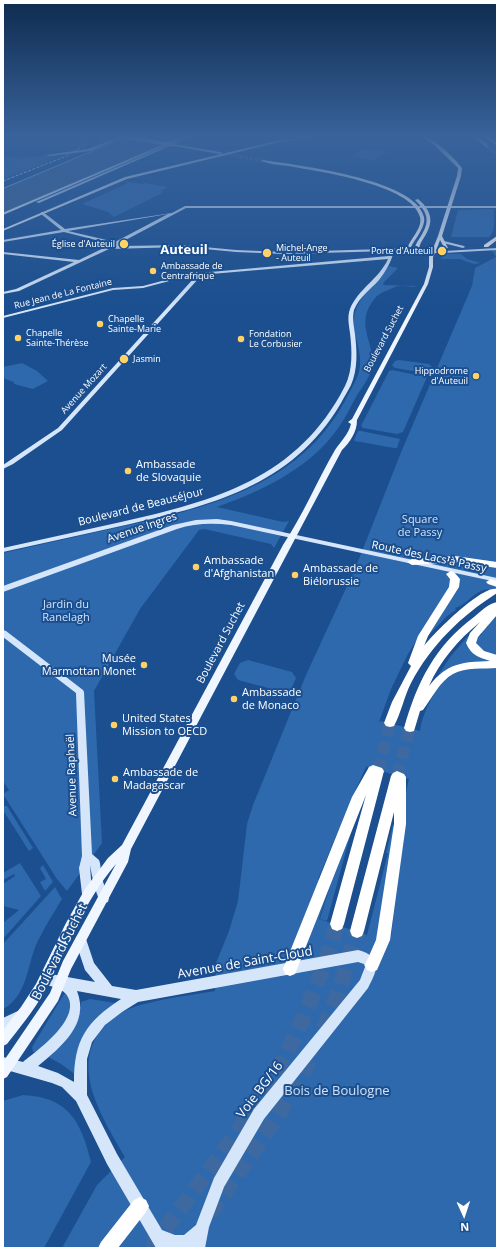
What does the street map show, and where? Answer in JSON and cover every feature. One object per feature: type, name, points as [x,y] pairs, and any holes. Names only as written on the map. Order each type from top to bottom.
[{"type":"highway","points":[[486,248],[497,238]]},
{"type":"highway","points":[[412,562],[455,559],[497,565]]},
{"type":"highway","points":[[390,723],[423,636],[454,587],[455,579],[451,574]]},
{"type":"highway","points":[[406,681],[422,655],[446,627],[495,584]]},
{"type":"highway","points":[[497,605],[467,627],[443,654],[424,685],[412,723],[423,702],[446,674],[459,668],[497,664]]},
{"type":"highway","points":[[497,608],[474,636],[471,643],[473,648],[480,654],[497,659]]},
{"type":"highway","points":[[290,969],[358,797],[376,770],[337,924]]},
{"type":"highway","points":[[357,931],[399,776],[400,824],[383,940],[372,965]]},
{"type":"highway","points":[[107,1248],[140,1206]]},
{"type":"main road","points":[[8,212],[52,193]]},
{"type":"main road","points":[[3,230],[89,193]]},
{"type":"main road","points":[[400,193],[404,195],[421,212],[422,222],[418,233],[408,248],[433,253],[445,250],[444,242],[440,236]]},
{"type":"main road","points":[[407,193],[424,207],[429,218],[425,233],[417,249]]},
{"type":"main road","points":[[433,253],[454,193]]},
{"type":"main road","points":[[3,214],[33,202],[38,202]]},
{"type":"main road","points":[[417,249],[433,253],[438,258]]},
{"type":"main road","name":"Boulevard Suchet","points":[[431,267],[445,250]]},
{"type":"main road","name":"Boulevard Suchet","points":[[5,1067],[54,997],[81,940],[124,859],[126,848],[292,536],[339,449],[344,444],[355,424],[354,420],[426,284],[433,253]]},
{"type":"main road","name":"Boulevard Suchet","points":[[3,1040],[23,1014],[45,979],[97,879],[116,856],[126,848]]},
{"type":"street","points":[[38,202],[58,193]]},
{"type":"street","points":[[3,293],[17,290],[108,248],[171,213],[185,207],[497,206]]},
{"type":"street","points":[[3,241],[201,208]]},
{"type":"street","points":[[42,213],[65,231],[112,242],[122,248]]},
{"type":"street","points":[[444,242],[463,247]]},
{"type":"street","points":[[108,248],[183,246],[236,251],[284,253],[408,248]]},
{"type":"street","points":[[445,250],[463,247],[497,248]]},
{"type":"street","points":[[445,250],[466,252],[486,248]]},
{"type":"street","points":[[394,249],[394,254],[399,255]]},
{"type":"street","name":"Boulevard de Beauséjour","points":[[3,550],[190,508],[238,490],[279,468],[309,444],[325,426],[346,389],[352,373],[354,358],[351,312],[362,293],[381,274],[394,249]]},
{"type":"street","name":"Rue Jean de La Fontaine","points":[[3,317],[113,289],[143,287],[196,274],[390,257],[417,249]]},
{"type":"street","points":[[3,253],[79,261]]},
{"type":"street","name":"Avenue Mozart","points":[[3,467],[11,464],[60,429],[189,286],[196,274]]},
{"type":"street","name":"Avenue Ingres","points":[[3,589],[175,527],[190,523],[215,521],[231,523],[357,551]]},
{"type":"street","name":"Route des Lacs à Passy","points":[[357,551],[412,562],[495,584]]},
{"type":"street","name":"Route des Lacs à Passy","points":[[357,551],[362,554],[495,584]]},
{"type":"street","name":"Avenue Raphaël","points":[[3,633],[80,692],[87,856],[84,868],[88,894]]},
{"type":"street","name":"Avenue Raphaël","points":[[87,856],[95,863],[97,879],[104,898]]},
{"type":"street","points":[[81,940],[90,968],[110,992]]},
{"type":"street","name":"Avenue de Saint-Cloud","points":[[136,996],[358,956],[370,960],[372,965]]},
{"type":"street","name":"Voie BG/16","points":[[198,1248],[202,1227],[219,1184],[260,1114],[364,984],[372,965]]},
{"type":"street","points":[[45,979],[136,996]]},
{"type":"street","points":[[26,1068],[59,1039],[71,1024],[76,1011],[76,1003],[72,992],[60,982]]},
{"type":"street","points":[[81,1096],[81,1058],[89,1035],[100,1021],[116,1008],[136,996]]},
{"type":"street","points":[[3,1024],[23,1014]]},
{"type":"street","points":[[5,1067],[26,1068],[54,1077],[66,1083],[81,1096],[112,1159],[164,1248]]},
{"type":"street","points":[[156,1235],[178,1244],[184,1244],[194,1238],[202,1227]]},
{"type":"green space","points":[[105,193],[161,193],[114,217],[108,212],[82,204]]},
{"type":"green space","points":[[458,210],[494,210],[494,225],[493,231],[489,237],[451,237]]},
{"type":"green space","name":"Bois de Boulogne","points":[[491,249],[497,249],[497,563],[454,557],[424,559],[428,563],[466,562],[497,567],[497,593],[491,590],[485,590],[475,594],[461,606],[455,608],[456,610],[447,616],[425,638],[459,585],[452,583],[408,654],[391,689],[379,722],[381,721],[420,731],[421,724],[431,699],[436,690],[448,677],[459,671],[497,666],[497,1248],[103,1248],[100,1245],[98,1248],[62,1248],[97,1185],[125,1157],[108,1127],[93,1094],[89,1077],[89,1060],[93,1044],[102,1029],[110,1020],[120,1013],[141,1005],[166,999],[215,991],[216,963],[229,931],[238,901],[247,824],[253,805],[306,675],[355,569],[402,450],[472,286],[475,268],[496,257]],"holes":[[[367,765],[367,767],[409,779],[406,792],[404,834],[391,936],[378,936],[384,906],[395,825],[393,825],[386,853],[388,853],[367,935],[319,919],[330,884],[318,879]]]},
{"type":"green space","points":[[445,254],[461,254],[467,259],[480,263],[474,264],[460,259],[440,259]]},
{"type":"green space","name":"Jardin du Ranelagh","points":[[389,266],[398,268],[384,282],[383,285],[417,286],[399,286],[387,290],[375,298],[369,308],[365,325],[371,350],[371,372],[339,427],[325,445],[298,468],[250,494],[217,507],[283,522],[289,521],[274,548],[271,544],[204,529],[199,530],[140,609],[94,691],[102,843],[67,891],[57,879],[3,794],[9,790],[3,781],[3,553],[149,521],[215,502],[247,489],[276,473],[303,454],[327,429],[346,399],[356,379],[360,366],[360,359],[354,323],[356,309],[367,292]]},
{"type":"green space","points":[[399,360],[429,364],[432,367],[430,372],[425,373],[395,368],[392,365],[395,361]]},
{"type":"green space","points":[[22,363],[37,371],[48,381],[33,389],[14,384],[14,382],[5,379],[3,375],[3,367]]},
{"type":"green space","points":[[392,370],[427,377],[403,432],[397,434],[363,428],[361,426],[389,371]]},
{"type":"green space","points":[[358,431],[400,439],[397,448],[355,441],[354,440]]},
{"type":"green space","points":[[497,616],[497,656],[480,651],[475,641],[479,635],[482,635],[481,633],[486,627],[488,628],[487,626]]},
{"type":"green space","points":[[468,636],[468,639],[494,661],[438,676],[450,657]]},
{"type":"green space","points":[[248,660],[292,672],[296,678],[291,690],[283,692],[238,680],[234,674],[240,663]]},
{"type":"green space","points":[[3,806],[7,806],[33,848],[29,851],[3,810]]},
{"type":"green space","points":[[354,823],[327,921],[320,919],[334,873]]},
{"type":"green space","points":[[20,863],[41,896],[3,939],[3,923],[19,910],[3,906],[3,884],[15,876],[14,874],[3,880],[3,873]]},
{"type":"green space","points":[[43,865],[53,882],[45,891],[40,882],[46,879],[40,868]]},
{"type":"green space","points":[[55,887],[62,899],[36,945],[22,989],[17,997],[3,1009],[3,944]]},
{"type":"green space","points":[[64,994],[67,994],[72,1007],[64,1027],[36,1052],[33,1052],[32,1047]]},
{"type":"green space","points":[[90,999],[115,1003],[101,1016],[76,1075],[48,1057],[78,1017],[81,1002]]},
{"type":"green space","points":[[23,1095],[38,1097],[62,1106],[77,1123],[87,1147],[91,1162],[44,1248],[3,1248],[3,1101]]},
{"type":"shaded area","points":[[3,193],[49,193],[3,213]]},
{"type":"tunnel","points":[[378,771],[390,723]]},
{"type":"tunnel","points":[[397,776],[410,728]]},
{"type":"tunnel","points":[[335,929],[337,924]]},
{"type":"tunnel","points":[[151,1248],[226,1148],[261,1096],[277,1069],[299,1028],[311,1000],[336,928]]},
{"type":"tunnel","points":[[324,1029],[339,991],[357,931]]},
{"type":"tunnel","points":[[210,1214],[278,1115],[314,1052]]},
{"type":"place","name":"Église d'Auteuil","points":[[124,244]]},
{"type":"place","name":"Porte d'Auteuil","points":[[442,251]]},
{"type":"place","name":"Michel-Ange - Auteuil","points":[[267,253]]},
{"type":"place","name":"Ambassade de Centrafrique","points":[[153,271]]},
{"type":"place","name":"Chapelle Sainte-Marie","points":[[100,324]]},
{"type":"place","name":"Chapelle Sainte-Thérèse","points":[[18,338]]},
{"type":"place","name":"Fondation Le Corbusier","points":[[241,339]]},
{"type":"place","name":"Jasmin","points":[[124,359]]},
{"type":"place","name":"Hippodrome d'Auteuil","points":[[476,376]]},
{"type":"place","name":"Ambassade de Slovaquie","points":[[128,471]]},
{"type":"place","name":"Ambassade d'Afghanistan","points":[[196,567]]},
{"type":"place","name":"Ambassade de Biélorussie","points":[[295,575]]},
{"type":"place","name":"Musée Marmottan Monet","points":[[144,665]]},
{"type":"place","name":"Ambassade de Monaco","points":[[234,699]]},
{"type":"place","name":"United States Mission to OECD","points":[[114,725]]},
{"type":"place","name":"Ambassade de Madagascar","points":[[115,779]]},
{"type":"district","name":"Auteuil","points":[[184,250]]},
{"type":"park label","name":"Square de Passy","points":[[420,526]]}]
